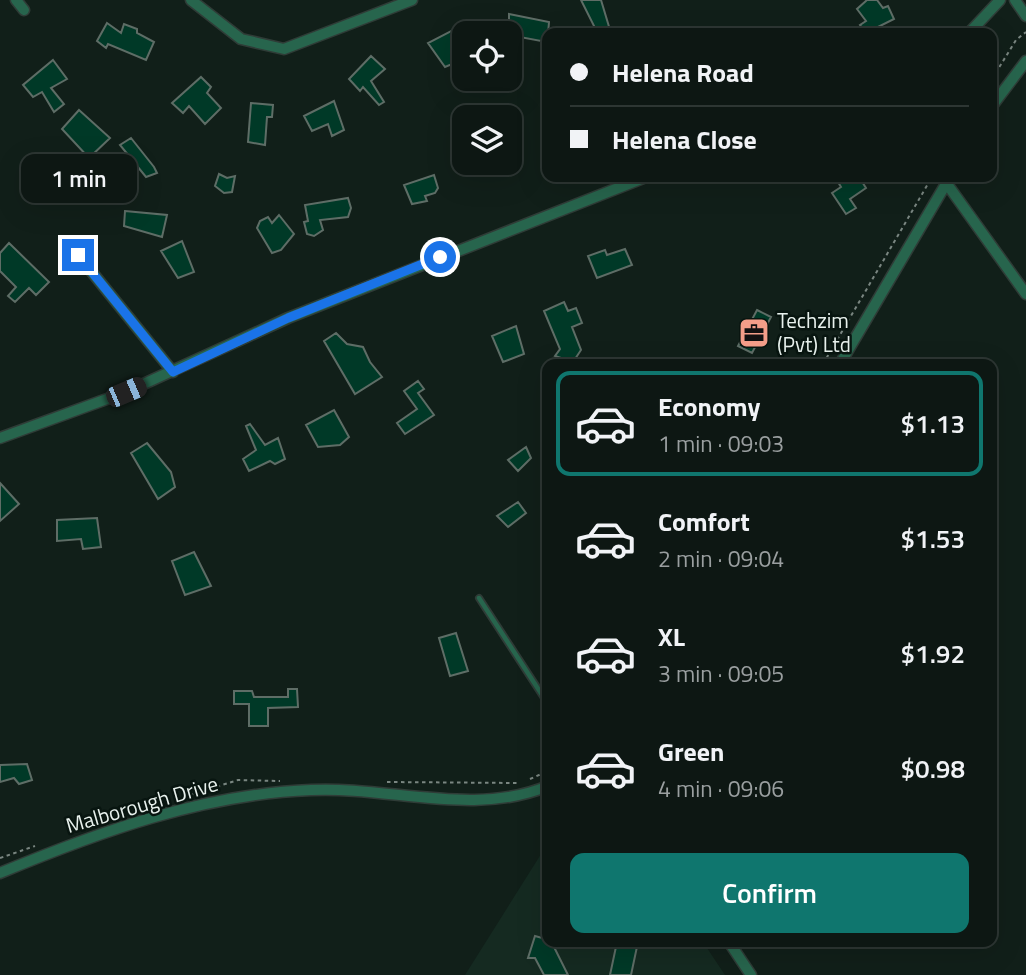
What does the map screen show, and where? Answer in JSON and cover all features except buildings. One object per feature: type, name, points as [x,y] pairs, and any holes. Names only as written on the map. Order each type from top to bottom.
[{"type":"street","points":[[16,0],[24,10]]},
{"type":"street","points":[[191,0],[241,39],[284,49],[412,0]]},
{"type":"street","points":[[974,28],[1000,0]]},
{"type":"street","points":[[1015,0],[1026,16]]},
{"type":"street","points":[[997,99],[1026,61]]},
{"type":"street","points":[[0,438],[173,372],[288,318],[633,182]]},
{"type":"street","points":[[843,359],[947,182]]},
{"type":"street","points":[[949,182],[1026,294]]},
{"type":"street","points":[[78,255],[173,372]]},
{"type":"street","name":"Malborough Drive","points":[[0,873],[129,825],[178,810],[240,798],[342,789],[490,800],[524,796],[542,788]]},
{"type":"street","points":[[732,947],[751,975]]},
{"type":"lane","points":[[478,598],[542,695]]},
{"type":"path","points":[[997,71],[1016,40],[1026,32]]},
{"type":"path","points":[[826,359],[929,182]]},
{"type":"shaded area","points":[[542,853],[542,947],[706,947],[725,975],[465,975]]},
{"type":"place","name":"Techzim (Pvt) Ltd","points":[[754,333]]},
{"type":"route","points":[[78,255],[173,372],[288,318],[440,257]]}]
